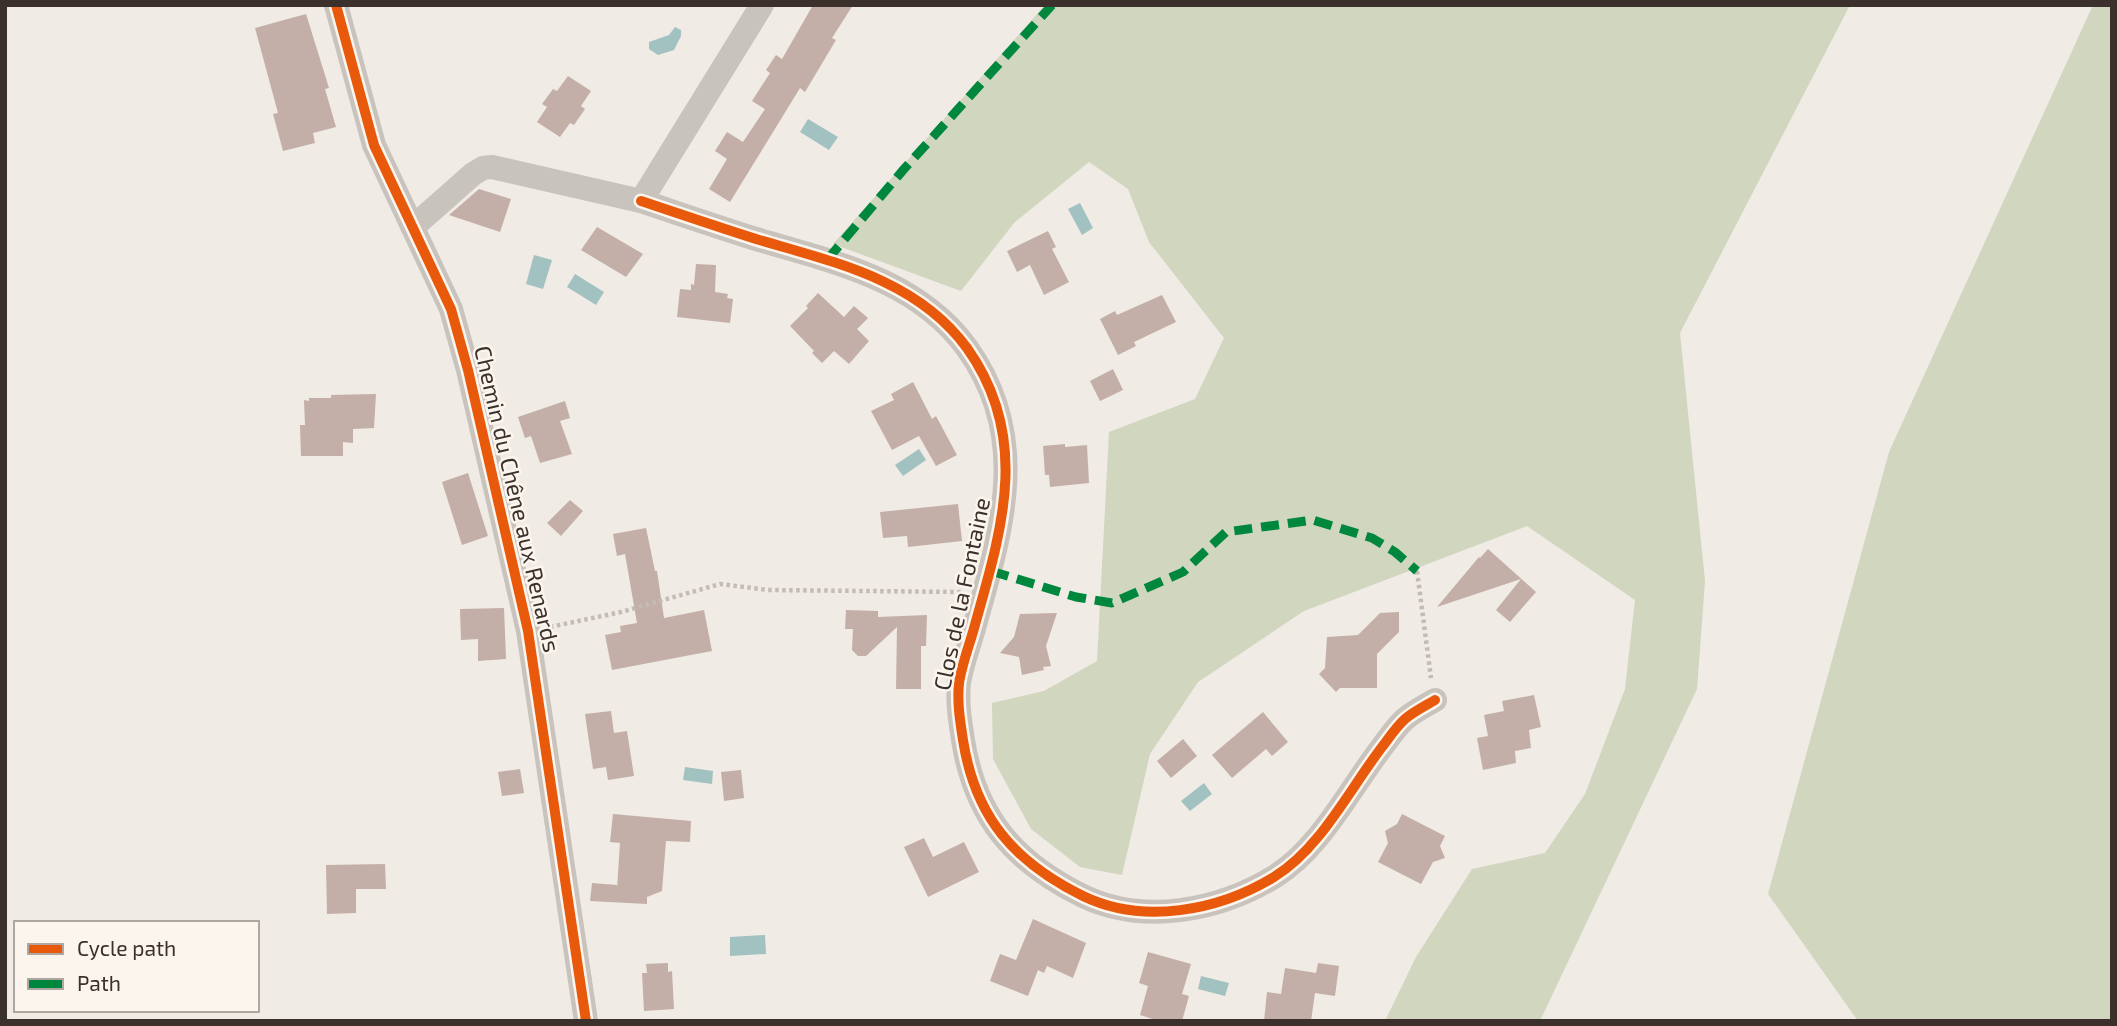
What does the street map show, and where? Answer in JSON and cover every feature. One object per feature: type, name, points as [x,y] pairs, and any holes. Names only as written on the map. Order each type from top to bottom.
[{"type":"street","name":"Chemin du Chêne aux Renards","points":[[336,5],[374,145],[451,309],[468,370],[528,631],[586,1021]]},
{"type":"street","points":[[641,201],[762,5]]},
{"type":"street","name":"Clos de la Fontaine","points":[[413,227],[472,174],[492,167],[641,201],[737,233],[848,265],[883,280],[916,299],[954,333],[967,348],[996,402],[1006,453],[1006,497],[984,593],[959,682],[958,712],[966,760],[984,810],[1011,847],[1052,880],[1093,901],[1140,911],[1180,911],[1218,903],[1276,876],[1308,850],[1404,719],[1435,700]]},
{"type":"path","points":[[1417,571],[1435,700]]},
{"type":"path","points":[[528,631],[621,612],[719,584],[768,590],[984,593]]},
{"type":"green space","points":[[1045,5],[1850,5],[1680,333],[1705,581],[1697,689],[1540,1021],[1385,1021],[1416,957],[1472,869],[1545,853],[1585,794],[1625,689],[1635,600],[1527,526],[1304,611],[1198,682],[1150,754],[1122,875],[1080,867],[1031,829],[993,759],[992,703],[1044,691],[1097,661],[1109,432],[1195,399],[1224,338],[1149,242],[1128,189],[1089,162],[1014,223],[961,291],[833,244]]},
{"type":"green space","points":[[2093,5],[2112,5],[2112,1021],[1858,1021],[1768,894],[1889,452]]},
{"type":"water","points":[[675,27],[681,30],[681,36],[674,50],[658,55],[649,49],[649,42],[669,35]]},
{"type":"water","points":[[808,119],[838,137],[829,150],[800,132]]},
{"type":"water","points":[[1080,203],[1093,228],[1082,235],[1068,209]]},
{"type":"water","points":[[534,255],[552,260],[543,289],[526,284]]},
{"type":"water","points":[[575,274],[604,292],[596,305],[567,287]]},
{"type":"water","points":[[919,449],[926,460],[903,476],[895,465]]},
{"type":"water","points":[[685,767],[713,771],[712,784],[683,780]]},
{"type":"water","points":[[1204,783],[1212,794],[1190,811],[1181,801]]},
{"type":"water","points":[[765,935],[766,954],[730,956],[730,937]]},
{"type":"water","points":[[1201,976],[1229,983],[1225,996],[1198,989]]},
{"type":"building","points":[[813,5],[853,5],[832,38],[836,40],[805,92],[800,88],[730,202],[709,189],[727,159],[715,151],[727,132],[743,142],[765,109],[752,101],[770,73],[766,70],[776,55],[782,59]]},
{"type":"building","points":[[306,14],[329,88],[325,89],[336,127],[313,133],[315,143],[283,151],[273,114],[278,113],[255,28]]},
{"type":"building","points":[[568,76],[591,91],[581,106],[585,109],[574,125],[570,123],[560,137],[537,122],[547,107],[542,104],[553,89],[557,91]]},
{"type":"building","points":[[479,189],[511,199],[500,232],[449,215]]},
{"type":"building","points":[[597,227],[643,254],[626,277],[581,250]]},
{"type":"building","points":[[1048,231],[1056,247],[1052,249],[1069,282],[1044,295],[1030,265],[1017,272],[1007,251]]},
{"type":"building","points":[[696,264],[716,265],[715,292],[728,294],[727,298],[733,299],[730,323],[677,317],[680,289],[691,290]]},
{"type":"building","points":[[818,293],[844,317],[854,306],[868,318],[857,329],[869,341],[849,364],[834,351],[822,363],[790,326]]},
{"type":"building","points":[[1162,295],[1176,322],[1134,342],[1136,346],[1118,355],[1100,319],[1115,311],[1117,315]]},
{"type":"building","points":[[1113,369],[1123,390],[1100,401],[1090,381]]},
{"type":"building","points":[[913,382],[932,419],[936,416],[957,455],[936,466],[919,436],[892,450],[871,411],[894,400],[891,394]]},
{"type":"building","points":[[376,394],[374,428],[353,429],[353,443],[343,442],[343,456],[301,456],[300,425],[305,425],[304,400],[331,398],[331,395]]},
{"type":"building","points":[[565,401],[570,418],[560,421],[572,454],[540,463],[531,436],[525,438],[518,417]]},
{"type":"building","points":[[1065,444],[1065,447],[1087,445],[1089,483],[1050,487],[1049,475],[1045,475],[1043,446]]},
{"type":"building","points":[[468,473],[488,536],[462,545],[442,482]]},
{"type":"building","points":[[570,500],[583,511],[561,536],[547,523]]},
{"type":"building","points":[[958,504],[962,541],[908,547],[907,536],[883,538],[880,512]]},
{"type":"building","points":[[646,528],[657,571],[664,618],[704,610],[712,651],[612,670],[605,635],[621,632],[620,626],[637,623],[625,554],[617,556],[613,534]]},
{"type":"building","points":[[1488,549],[1536,592],[1510,622],[1496,610],[1521,579],[1437,607],[1479,557]]},
{"type":"building","points":[[504,608],[506,659],[478,661],[478,639],[461,640],[460,609]]},
{"type":"building","points":[[846,610],[878,611],[878,617],[927,615],[926,646],[921,646],[921,689],[896,689],[897,627],[866,656],[858,656],[852,650],[853,629],[845,629]]},
{"type":"building","points":[[1399,612],[1399,632],[1377,654],[1377,688],[1340,688],[1336,692],[1319,674],[1325,668],[1327,637],[1358,635],[1380,613]]},
{"type":"building","points":[[1057,613],[1046,646],[1051,666],[1022,675],[1019,657],[1000,653],[1014,637],[1020,614]]},
{"type":"building","points":[[1534,695],[1541,727],[1529,730],[1531,748],[1515,751],[1516,763],[1483,770],[1477,738],[1488,736],[1484,715],[1504,711],[1502,701]]},
{"type":"building","points":[[611,711],[614,733],[627,731],[634,776],[608,780],[606,767],[593,769],[585,714]]},
{"type":"building","points":[[1263,712],[1288,742],[1272,756],[1266,749],[1232,778],[1212,755]]},
{"type":"building","points":[[1183,739],[1197,756],[1171,778],[1157,761]]},
{"type":"building","points":[[520,769],[524,793],[502,796],[498,772]]},
{"type":"building","points":[[741,770],[744,798],[724,801],[721,772]]},
{"type":"building","points":[[613,814],[691,821],[690,842],[666,841],[662,891],[647,897],[647,904],[590,901],[592,883],[617,885],[617,889],[620,843],[610,842]]},
{"type":"building","points":[[1402,814],[1445,836],[1440,846],[1445,858],[1433,862],[1421,884],[1378,862],[1388,843],[1385,831],[1397,824]]},
{"type":"building","points":[[924,838],[933,857],[964,842],[979,872],[928,897],[904,847]]},
{"type":"building","points":[[385,864],[386,889],[356,889],[356,913],[327,914],[326,865]]},
{"type":"building","points":[[1033,919],[1086,943],[1073,978],[1047,966],[1044,973],[1038,970],[1028,996],[990,981],[1000,954],[1016,960]]},
{"type":"building","points":[[1148,952],[1191,964],[1182,994],[1189,996],[1182,1021],[1159,1021],[1140,1015],[1148,986],[1139,983]]},
{"type":"building","points":[[668,963],[668,972],[672,971],[674,1009],[644,1011],[642,973],[647,973],[646,964]]},
{"type":"building","points":[[1318,963],[1339,966],[1335,996],[1315,993],[1311,1021],[1264,1021],[1267,992],[1281,994],[1285,968],[1316,973]]},
{"type":"marked path","points":[[827,260],[904,169],[1052,5]]},
{"type":"marked path","points":[[991,571],[1076,597],[1112,603],[1183,572],[1226,532],[1313,520],[1372,538],[1395,552],[1417,571]]},
{"type":"cycle path","points":[[336,5],[374,145],[451,309],[468,370],[528,631],[586,1021]]},
{"type":"cycle path","points":[[641,201],[872,276],[924,305],[947,324],[967,348],[987,381],[999,414],[1005,448],[1005,482],[995,551],[959,683],[963,740],[977,792],[988,814],[1018,852],[1059,883],[1106,905],[1155,912],[1205,906],[1252,889],[1274,877],[1306,851],[1333,818],[1399,725],[1435,700]]}]
